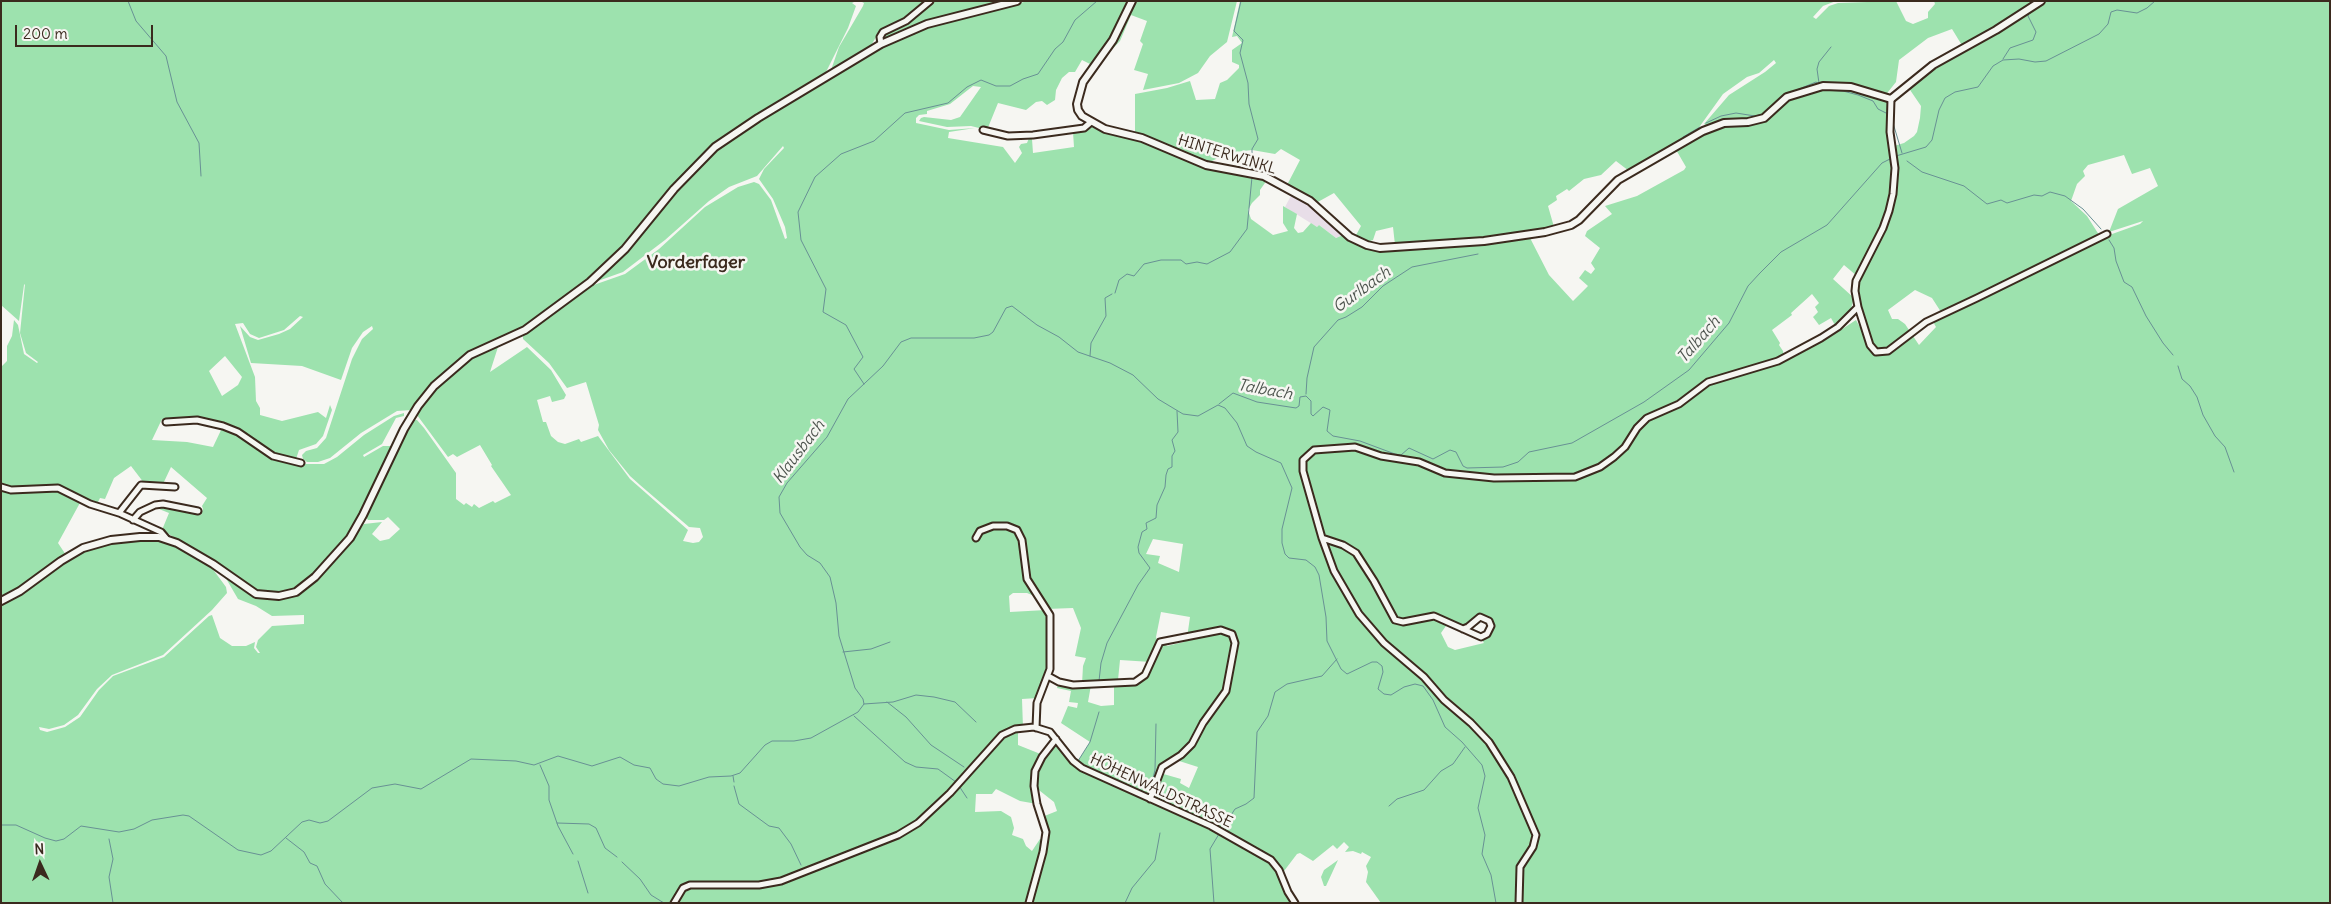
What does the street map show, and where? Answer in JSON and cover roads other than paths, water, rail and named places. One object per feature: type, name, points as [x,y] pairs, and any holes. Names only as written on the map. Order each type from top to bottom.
[{"type":"street","points":[[881,44],[880,37],[883,32],[906,21],[930,1]]},
{"type":"street","points":[[1,601],[25,588],[82,548],[118,538],[151,536],[166,538],[194,552],[256,594],[284,596],[302,588],[327,565],[350,538],[412,415],[434,386],[449,371],[475,352],[534,324],[590,282],[625,249],[689,172],[734,133],[830,73],[881,44],[938,20],[1017,1]]},
{"type":"street","points":[[983,130],[1008,136],[1033,135],[1084,128],[1091,122],[1078,112],[1077,100],[1085,78],[1113,40],[1132,1]]},
{"type":"street","points":[[2041,1],[1996,30],[1933,64],[1891,99],[1890,132],[1894,157],[1894,183],[1886,220],[1855,285],[1858,307],[1870,345],[1876,352],[1888,351],[1926,322],[2107,234]]},
{"type":"street","name":"HINTERWINKL","points":[[1091,122],[1108,130],[1142,138],[1206,165],[1264,176],[1310,201],[1340,229],[1355,240],[1374,247],[1478,242],[1569,226],[1578,221],[1608,189],[1632,170],[1717,125],[1764,118],[1791,95],[1823,86],[1840,85],[1891,99]]},
{"type":"street","points":[[1519,903],[1520,867],[1533,847],[1536,835],[1511,777],[1489,742],[1471,723],[1444,700],[1424,677],[1384,643],[1364,622],[1340,583],[1322,538],[1302,465],[1305,458],[1314,450],[1355,447],[1381,456],[1419,462],[1445,473],[1494,478],[1575,477],[1600,466],[1614,457],[1625,447],[1642,423],[1652,415],[1679,404],[1716,378],[1768,365],[1782,359],[1833,330],[1858,307]]},
{"type":"street","points":[[166,422],[197,420],[223,426],[238,432],[274,456],[301,463]]},
{"type":"street","points":[[119,513],[141,485],[175,487]]},
{"type":"street","points":[[1,487],[11,490],[58,488],[90,504],[119,513],[161,532],[166,538]]},
{"type":"street","points":[[133,520],[140,512],[164,504],[198,512]]},
{"type":"street","points":[[674,903],[683,888],[690,885],[759,885],[782,881],[898,835],[918,823],[950,793],[1002,735],[1015,729],[1036,728],[1037,703],[1042,684],[1048,676],[1052,653],[1050,615],[1027,579],[1019,531],[1007,526],[993,526],[980,531],[976,538]]},
{"type":"street","points":[[1322,538],[1350,549],[1359,557],[1395,620],[1403,622],[1434,616],[1482,637],[1490,630],[1491,626],[1489,621],[1480,617],[1468,627],[1463,628]]},
{"type":"street","points":[[1048,676],[1059,682],[1074,685],[1135,682],[1145,676],[1160,642],[1222,630],[1232,634],[1235,648],[1226,691],[1203,723],[1192,744],[1181,755],[1162,767],[1150,799]]},
{"type":"street","name":"HÖHENWALDSTRASSE","points":[[1036,728],[1048,731],[1074,762],[1082,768],[1211,826],[1271,860],[1279,870],[1289,895],[1295,903]]},
{"type":"street","points":[[1029,903],[1043,852],[1046,832],[1037,804],[1034,786],[1035,771],[1042,757],[1056,739]]},
{"type":"waterway","points":[[128,1],[136,21],[166,56],[177,102],[199,143],[201,176]]},
{"type":"waterway","points":[[864,384],[854,369],[863,357],[846,325],[823,312],[826,289],[801,240],[798,212],[815,177],[841,154],[874,141],[905,113],[948,103],[967,87],[981,80],[996,86],[1010,86],[1038,74],[1055,49],[1063,42],[1075,20],[1097,1]]},
{"type":"waterway","points":[[1241,1],[1234,31],[1243,40],[1240,53],[1248,83],[1249,104],[1258,139],[1252,149],[1252,170]]},
{"type":"waterway","name":"Talbach","points":[[1896,156],[1926,147],[1932,140],[1939,110],[1945,98],[1955,92],[1978,87],[1993,66],[2003,60],[2046,61],[2099,34],[2108,24],[2111,12],[2117,10],[2137,13],[2155,1]]},
{"type":"waterway","points":[[2003,59],[2010,48],[2033,40],[2036,32],[2028,16],[2029,12]]},
{"type":"waterway","points":[[1819,83],[1817,69],[1819,62],[1831,47]]},
{"type":"waterway","points":[[1787,94],[1816,82],[1819,84]]},
{"type":"waterway","points":[[1822,90],[1843,91],[1858,95],[1873,101],[1878,109],[1888,114]]},
{"type":"waterway","points":[[1772,107],[1783,96]]},
{"type":"waterway","points":[[1706,123],[1721,116],[1736,113],[1755,116],[1763,114]]},
{"type":"waterway","points":[[1893,123],[1902,153]]},
{"type":"waterway","points":[[1683,137],[1700,127]]},
{"type":"waterway","name":"Talbach","points":[[1219,404],[1233,393],[1257,402],[1296,408],[1299,406],[1300,397],[1306,396],[1311,401],[1311,414],[1313,416],[1323,407],[1330,410],[1327,431],[1333,436],[1360,441],[1401,455],[1409,448],[1433,459],[1450,450],[1456,452],[1463,466],[1467,468],[1503,467],[1518,462],[1529,452],[1572,443],[1644,402],[1689,370],[1729,323],[1748,286],[1760,273],[1781,252],[1827,225],[1882,163],[1892,158]]},
{"type":"waterway","points":[[1907,161],[1922,172],[1964,186],[1987,204],[2001,200],[2007,203],[2034,195],[2042,196],[2050,192],[2065,196],[2083,209],[2101,229]]},
{"type":"waterway","points":[[1115,293],[1119,280],[1127,274],[1134,276],[1144,264],[1161,260],[1181,260],[1186,264],[1197,262],[1207,264],[1230,252],[1247,229],[1252,177]]},
{"type":"waterway","points":[[2109,240],[2114,248],[2116,261],[2124,282],[2132,287],[2146,316],[2173,355]]},
{"type":"waterway","name":"Gurlbach","points":[[1306,394],[1307,378],[1314,347],[1338,320],[1362,307],[1383,286],[1412,267],[1478,254]]},
{"type":"waterway","points":[[1090,356],[1091,343],[1106,316],[1105,298],[1112,294]]},
{"type":"waterway","name":"Klausbach","points":[[1,825],[16,825],[56,841],[64,839],[81,826],[119,832],[134,829],[152,820],[183,815],[189,816],[238,850],[261,855],[271,851],[302,822],[309,820],[320,823],[328,821],[372,788],[395,784],[421,789],[471,759],[516,761],[534,765],[558,756],[592,766],[620,757],[634,765],[650,768],[656,779],[663,784],[679,786],[709,777],[731,776],[740,773],[765,745],[772,741],[794,741],[811,738],[858,712],[864,704],[863,699],[855,688],[839,636],[836,603],[830,577],[820,563],[807,555],[800,547],[780,513],[779,497],[787,483],[827,437],[848,399],[883,366],[901,342],[911,338],[974,338],[989,335],[993,332],[1006,308],[1012,306],[1078,352],[1110,363],[1133,375],[1158,399],[1183,414],[1198,416],[1218,405],[1225,408],[1237,423],[1247,446],[1281,463],[1292,488],[1282,529],[1282,543],[1285,554],[1289,558],[1306,560],[1315,567],[1319,575],[1326,617],[1327,641],[1341,669],[1347,674],[1372,662],[1377,662],[1382,666],[1383,672],[1378,689],[1384,694],[1391,695],[1404,687],[1415,684],[1423,686],[1433,700],[1445,727],[1462,742],[1482,765],[1485,776],[1478,808],[1485,835],[1482,854],[1491,875],[1496,903]]},
{"type":"waterway","points":[[2178,366],[2182,379],[2190,386],[2197,397],[2203,415],[2215,436],[2225,447],[2234,472]]},
{"type":"waterway","points":[[1099,681],[1101,663],[1107,643],[1138,585],[1150,568],[1139,553],[1138,547],[1142,532],[1147,529],[1146,523],[1156,518],[1157,505],[1165,487],[1166,475],[1168,469],[1172,467],[1172,456],[1175,451],[1172,440],[1178,432],[1177,411]]},
{"type":"waterway","points":[[843,652],[871,649],[890,642]]},
{"type":"waterway","points":[[1222,829],[1235,809],[1254,798],[1257,732],[1268,716],[1275,692],[1287,684],[1322,676],[1337,659]]},
{"type":"waterway","points":[[864,704],[893,702],[916,695],[934,697],[955,702],[976,722]]},
{"type":"waterway","points":[[887,702],[906,717],[931,745],[964,767]]},
{"type":"waterway","points":[[1078,761],[1090,742],[1099,712]]},
{"type":"waterway","points":[[854,716],[905,762],[916,767],[938,769],[956,782]]},
{"type":"waterway","points":[[1149,794],[1155,770],[1156,724]]},
{"type":"waterway","points":[[1389,806],[1397,799],[1424,790],[1441,771],[1453,764],[1465,747]]},
{"type":"waterway","points":[[540,765],[549,786],[549,800],[558,826],[573,854]]},
{"type":"waterway","name":"Klausbach","points":[[733,776],[734,782]]},
{"type":"waterway","points":[[734,786],[739,804],[769,826],[779,828],[791,844],[801,865]]},
{"type":"waterway","points":[[959,786],[967,798]]},
{"type":"waterway","points":[[557,823],[589,824],[596,828],[605,848],[617,857]]},
{"type":"waterway","points":[[1125,903],[1132,888],[1155,860],[1160,833]]},
{"type":"waterway","points":[[1214,903],[1210,849],[1219,834]]},
{"type":"waterway","points":[[286,838],[304,852],[310,863],[317,866],[325,884],[343,903]]},
{"type":"waterway","points":[[109,839],[113,859],[109,877],[113,903]]},
{"type":"waterway","points":[[578,861],[588,893]]},
{"type":"waterway","points":[[622,862],[640,879],[651,895],[664,903]]},
{"type":"district","name":"Vorderfager","points":[[696,263]]}]
